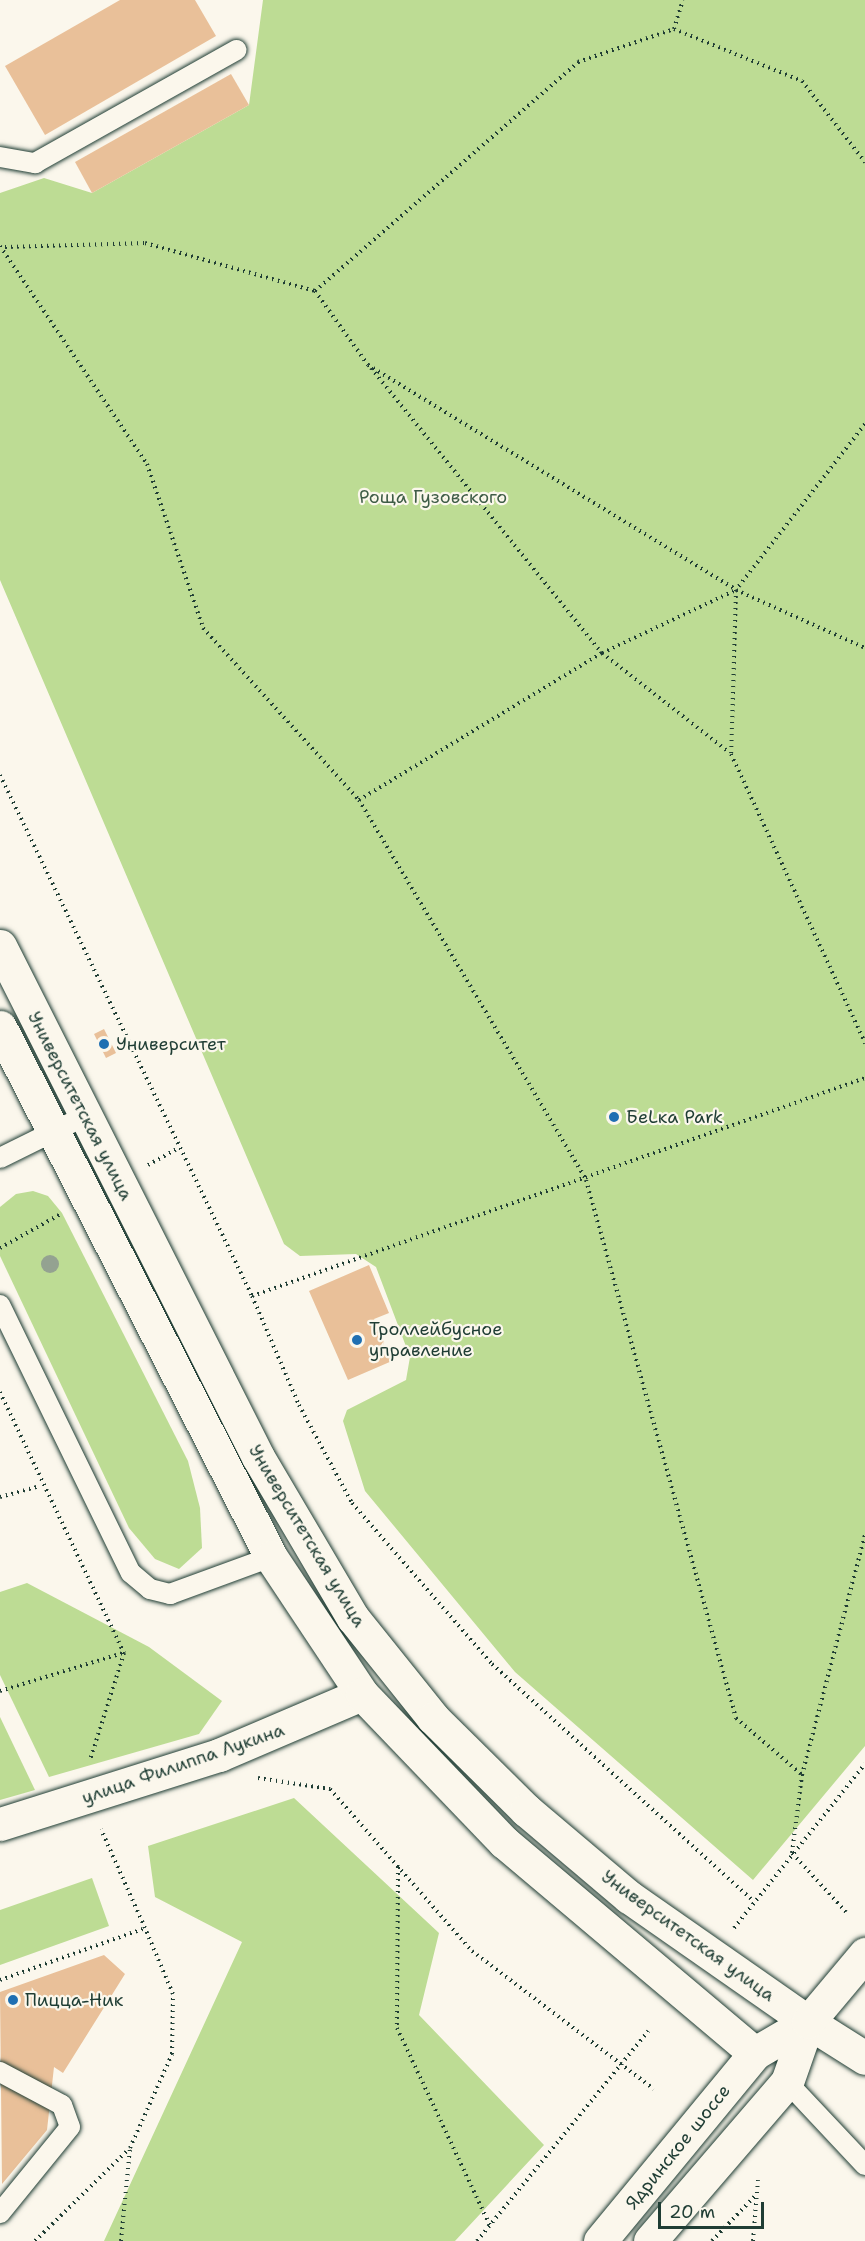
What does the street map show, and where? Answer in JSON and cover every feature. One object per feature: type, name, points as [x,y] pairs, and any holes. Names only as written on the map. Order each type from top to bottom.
[{"type":"main road","name":"Университетская улица","points":[[0,946],[304,1540],[353,1618],[395,1672],[526,1810],[629,1897],[808,2022],[865,2058]]},
{"type":"main road","name":"Университетская улица","points":[[0,1027],[51,1132],[271,1557],[362,1694],[504,1842],[787,2082]]},
{"type":"main road","points":[[271,1557],[304,1540]]},
{"type":"main road","name":"улица Филиппа Лукина","points":[[0,1824],[219,1755],[362,1694],[395,1672]]},
{"type":"main road","points":[[755,2053],[808,2022],[865,1954]]},
{"type":"main road","points":[[650,2241],[787,2082],[808,2022]]},
{"type":"main road","name":"Ядринское шоссе","points":[[600,2241],[755,2053]]},
{"type":"lane","points":[[0,157],[36,163],[236,50]]},
{"type":"lane","points":[[0,1158],[85,1116]]},
{"type":"lane","points":[[0,1305],[131,1573],[150,1589],[170,1594],[271,1557]]},
{"type":"lane","points":[[0,2072],[62,2105],[70,2127],[0,2213]]},
{"type":"lane","points":[[787,2082],[865,2165]]},
{"type":"path","points":[[674,29],[683,0]]},
{"type":"path","points":[[315,291],[578,62],[674,29],[802,81],[865,162]]},
{"type":"path","points":[[2,246],[145,243],[315,291],[368,365],[602,653],[731,754]]},
{"type":"path","points":[[2,246],[147,464],[203,628],[359,800],[586,1180],[736,1718],[802,1775]]},
{"type":"path","points":[[368,365],[736,590],[865,648]]},
{"type":"path","points":[[359,800],[602,653],[736,590],[865,424]]},
{"type":"path","points":[[736,590],[731,754],[865,1043]]},
{"type":"path","points":[[0,775],[252,1296],[299,1405],[352,1503],[492,1664],[753,1901]]},
{"type":"path","points":[[252,1296],[586,1180],[865,1078]]},
{"type":"path","points":[[140,1169],[179,1148]]},
{"type":"path","points":[[0,1248],[62,1213]]},
{"type":"path","points":[[0,1392],[40,1486],[124,1653],[88,1766]]},
{"type":"path","points":[[0,1497],[40,1486]]},
{"type":"path","points":[[846,1912],[792,1853],[802,1775],[865,1535]]},
{"type":"path","points":[[0,1691],[124,1653]]},
{"type":"path","points":[[734,1929],[753,1901],[865,1764]]},
{"type":"path","points":[[330,1789],[472,1951],[654,2089]]},
{"type":"path","points":[[95,1816],[173,1994],[172,2054],[130,2148],[121,2241]]},
{"type":"path","points":[[398,1866],[397,2028],[490,2226]]},
{"type":"path","points":[[0,1980],[145,1928]]},
{"type":"path","points":[[477,2241],[624,2064],[648,2031]]},
{"type":"path","points":[[35,2241],[130,2148]]},
{"type":"path","points":[[753,2241],[758,2180]]},
{"type":"path","points":[[712,2241],[756,2195]]},
{"type":"green space","name":"Роща Гузовского","points":[[263,0],[865,0],[865,1746],[753,1880],[515,1672],[365,1491],[343,1421],[347,1410],[406,1380],[410,1357],[376,1267],[356,1254],[300,1256],[284,1244],[0,580],[0,193],[44,178],[92,193],[249,105]]},
{"type":"green space","points":[[33,1191],[48,1196],[62,1213],[188,1461],[200,1508],[202,1548],[179,1569],[155,1559],[129,1528],[0,1256],[0,1207],[16,1194]]},
{"type":"green space","points":[[27,1583],[149,1647],[222,1701],[199,1734],[49,1777],[0,1675],[0,1592]]},
{"type":"green space","points":[[0,1717],[35,1790],[0,1800]]},
{"type":"green space","points":[[294,1798],[439,1933],[419,2015],[544,2145],[455,2241],[104,2241],[242,1942],[155,1897],[148,1846]]},
{"type":"green space","points":[[92,1878],[109,1926],[0,1965],[0,1910]]},
{"type":"building","points":[[120,0],[195,0],[216,36],[45,135],[5,66]]},
{"type":"building","points":[[231,74],[249,105],[92,193],[75,162]]},
{"type":"building","points":[[104,1029],[116,1053],[106,1058],[94,1034]]},
{"type":"building","name":"Троллейбусное управление","points":[[369,1265],[389,1313],[374,1319],[392,1361],[348,1380],[309,1291]]},
{"type":"building","points":[[104,1955],[125,1974],[63,2073],[54,2067],[47,2130],[2,2184],[0,1992]]},
{"type":"place","name":"Университет","points":[[104,1044]]},
{"type":"place","name":"БeLка Park","points":[[614,1117]]},
{"type":"place","name":"Троллейбусное управление","points":[[357,1340]]},
{"type":"place","name":"Пицца-Ник","points":[[13,2000]]}]
